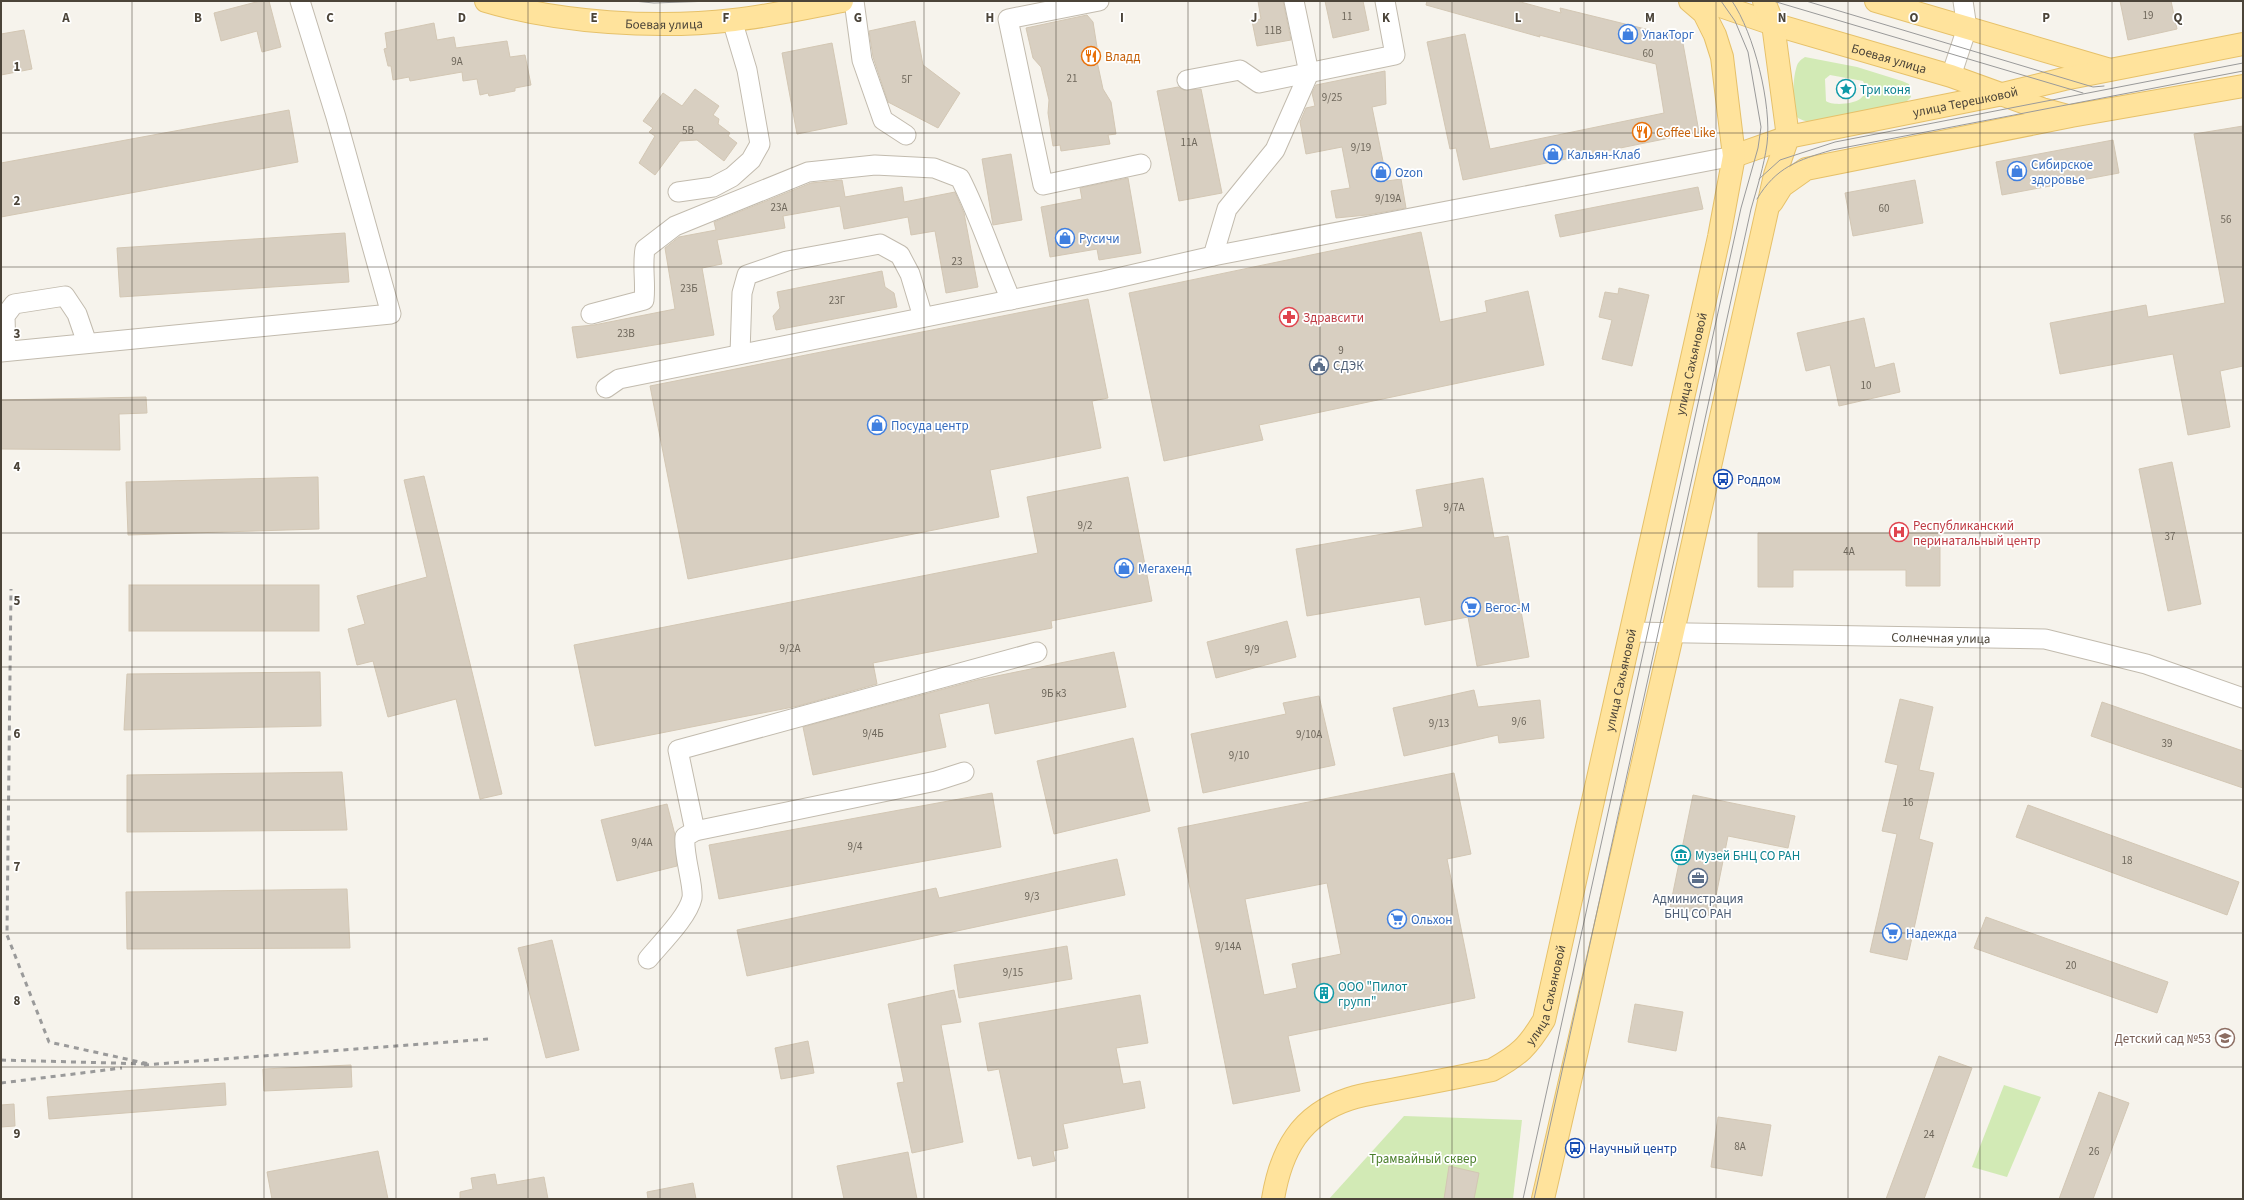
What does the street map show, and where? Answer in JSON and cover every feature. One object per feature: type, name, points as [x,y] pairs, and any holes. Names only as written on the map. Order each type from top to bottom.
[{"type":"main road","name":"Боевая улица","points":[[486,1],[515,10],[569,18],[652,24],[732,20],[842,1]]},
{"type":"main road","name":"улица Сахьяновой","points":[[1274,1199],[1277,1176],[1287,1148],[1299,1131],[1319,1113],[1349,1098],[1492,1070],[1512,1059],[1530,1042],[1544,1020],[1719,237],[1734,156],[1722,57],[1715,35],[1704,13],[1690,1]]},
{"type":"main road","name":"Боевая улица","points":[[1706,1],[1773,24],[1951,76],[2042,109],[2071,116]]},
{"type":"main road","points":[[1543,1199],[1779,165],[1788,138],[1773,24],[1764,1]]},
{"type":"main road","points":[[1876,1],[2110,70]]},
{"type":"main road","name":"улица Терешковой","points":[[1734,156],[1788,138],[2003,94],[2047,82],[2243,44]]},
{"type":"main road","points":[[1770,204],[1782,186],[1806,169],[2071,116],[2243,86]]},
{"type":"main road","points":[[1734,156],[1779,165]]},
{"type":"street","points":[[87,344],[77,314],[65,296],[14,304],[5,316],[4,352],[87,344],[391,314],[336,117],[300,1]]},
{"type":"street","points":[[854,1],[862,60],[883,120],[906,135]]},
{"type":"street","points":[[1099,1],[1008,19],[1043,185],[1140,164]]},
{"type":"street","points":[[1213,256],[1227,209],[1275,150],[1310,73],[1294,1]]},
{"type":"street","points":[[1186,80],[1240,70],[1259,83],[1395,55],[1385,1]]},
{"type":"street","points":[[1951,76],[1968,28],[1963,1]]},
{"type":"street","points":[[678,192],[712,187],[732,177],[751,160],[760,144],[747,70],[732,20]]},
{"type":"street","points":[[606,388],[619,379],[1104,281],[1213,256],[1734,156]]},
{"type":"street","points":[[591,314],[644,300],[646,283],[643,262],[644,249],[675,226],[808,172],[875,165],[934,168],[960,178],[976,209],[996,266],[1011,300]]},
{"type":"street","points":[[740,354],[742,293],[747,275],[787,261],[880,244],[900,255],[910,274],[922,317]]},
{"type":"street","name":"Солнечная улица","points":[[1630,632],[1672,634],[2045,639],[2146,664],[2243,698]]},
{"type":"street","points":[[695,831],[678,750],[1037,652]]},
{"type":"street","points":[[648,959],[686,912],[692,898],[684,848],[685,837],[695,831],[936,782],[964,772]]},
{"type":"green space","points":[[1805,57],[1857,67],[1902,81],[1909,84],[1911,97],[1905,103],[1809,122],[1802,120],[1798,118],[1794,109],[1793,94],[1796,67]],"holes":[[[1830,75],[1863,81],[1866,88],[1862,97],[1857,101],[1838,104],[1833,104],[1826,101],[1825,79]]]},
{"type":"green space","points":[[2004,1085],[2041,1097],[2007,1177],[1972,1167]]},
{"type":"green space","name":"Трамвайный сквер","points":[[1404,1116],[1522,1120],[1513,1199],[1329,1199]]},
{"type":"building","points":[[260,1],[269,1],[281,47],[262,52],[257,31],[221,41],[214,13]]},
{"type":"building","points":[[1258,1],[1283,1],[1291,40],[1257,46],[1252,21],[1261,19]]},
{"type":"building","points":[[1325,1],[1363,1],[1369,30],[1333,38]]},
{"type":"building","points":[[1427,1],[1517,1],[1561,13],[1560,8],[1682,38],[1699,132],[1463,180],[1456,148],[1450,149],[1427,42],[1465,34],[1490,149],[1664,113],[1656,64],[1539,35],[1540,37],[1426,5]]},
{"type":"building","points":[[2120,1],[2171,1],[2177,29],[2128,40]]},
{"type":"building","points":[[1087,15],[1093,22],[1097,47],[1095,52],[1103,89],[1111,102],[1116,134],[1108,135],[1110,144],[1061,151],[1060,145],[1053,146],[1048,113],[1049,100],[1041,67],[1033,58],[1026,28]]},
{"type":"building","points":[[915,21],[923,65],[960,93],[938,128],[888,102],[873,57],[869,31]]},
{"type":"building","points":[[434,23],[437,40],[454,37],[456,48],[507,41],[510,57],[525,55],[531,85],[515,88],[515,91],[489,96],[488,93],[480,95],[477,79],[463,81],[462,72],[410,81],[409,77],[393,80],[391,66],[388,66],[384,49],[387,48],[385,33]]},
{"type":"building","points":[[24,30],[32,69],[1,75],[1,34]]},
{"type":"building","points":[[832,43],[847,124],[797,134],[782,53]]},
{"type":"building","points":[[1385,71],[1386,104],[1372,107],[1387,181],[1401,179],[1406,208],[1367,215],[1336,218],[1331,191],[1350,188],[1342,147],[1306,154],[1300,122],[1306,108],[1315,106],[1312,93],[1316,85]]},
{"type":"building","points":[[1178,87],[1184,90],[1201,89],[1222,193],[1179,201],[1157,91]]},
{"type":"building","points":[[695,89],[719,106],[713,115],[719,119],[718,124],[730,133],[728,136],[737,143],[724,161],[697,140],[680,141],[655,175],[639,163],[655,136],[649,132],[653,128],[643,121],[663,93],[682,106]]},
{"type":"building","points":[[289,110],[298,162],[1,217],[1,163]]},
{"type":"building","points":[[2243,126],[2243,366],[2220,371],[2230,427],[2188,435],[2173,354],[2060,374],[2050,323],[2146,305],[2148,317],[2225,303],[2194,134]]},
{"type":"building","points":[[2113,140],[2119,173],[2002,195],[1996,162]]},
{"type":"building","points":[[1011,154],[1022,220],[993,225],[982,159]]},
{"type":"building","points":[[1128,178],[1141,253],[1099,260],[1097,249],[1050,257],[1041,207],[1082,199],[1080,188]]},
{"type":"building","points":[[842,180],[845,197],[902,187],[904,202],[955,192],[964,213],[978,287],[946,293],[935,231],[911,235],[908,217],[844,229],[840,206],[783,216],[785,228],[717,240],[722,264],[702,268],[714,335],[577,358],[572,327],[594,325],[675,309],[665,248],[679,237],[716,230],[714,222],[811,183]]},
{"type":"building","points":[[1915,180],[1923,223],[1853,236],[1845,193]]},
{"type":"building","points":[[1698,187],[1703,209],[1560,237],[1555,215]]},
{"type":"building","points":[[1421,232],[1440,322],[1487,312],[1485,301],[1528,291],[1544,365],[1259,425],[1263,440],[1164,461],[1129,293]]},
{"type":"building","points":[[345,233],[349,282],[120,297],[117,248]]},
{"type":"building","points":[[882,271],[885,287],[894,293],[897,307],[776,330],[773,316],[780,308],[777,292]]},
{"type":"building","points":[[1619,288],[1649,295],[1632,366],[1602,359],[1612,320],[1599,317],[1605,292],[1618,294]]},
{"type":"building","name":"Посуда центр","points":[[1088,299],[1108,398],[1092,401],[1101,448],[990,470],[999,517],[688,579],[650,386]]},
{"type":"building","points":[[1864,318],[1875,368],[1894,363],[1900,392],[1839,406],[1830,365],[1806,371],[1797,333]]},
{"type":"building","points":[[146,397],[147,413],[119,414],[120,450],[1,449],[1,400]]},
{"type":"building","points":[[2172,462],[2201,604],[2168,611],[2139,469]]},
{"type":"building","points":[[424,476],[502,794],[480,799],[456,699],[388,717],[373,661],[357,665],[348,629],[365,624],[357,596],[427,577],[404,480]]},
{"type":"building","points":[[318,477],[319,529],[128,535],[126,482]]},
{"type":"building","points":[[1128,477],[1152,601],[1051,621],[1052,628],[873,663],[877,684],[798,706],[595,746],[574,645],[1038,553],[1027,497]]},
{"type":"building","name":"Вегос-М","points":[[1483,478],[1494,538],[1508,536],[1529,657],[1477,666],[1468,617],[1425,625],[1420,597],[1307,616],[1296,549],[1423,527],[1416,490]]},
{"type":"building","points":[[1758,533],[1940,533],[1940,586],[1906,586],[1906,570],[1793,570],[1793,587],[1758,587]]},
{"type":"building","points":[[129,585],[319,585],[319,631],[129,631]]},
{"type":"building","points":[[1287,621],[1296,657],[1216,678],[1207,642]]},
{"type":"building","points":[[1114,652],[1126,707],[995,734],[989,703],[939,714],[946,747],[813,775],[803,727],[977,680]]},
{"type":"building","points":[[320,672],[321,726],[124,730],[127,674]]},
{"type":"building","points":[[1474,690],[1478,707],[1540,700],[1544,738],[1499,743],[1498,735],[1404,756],[1393,708]]},
{"type":"building","points":[[1319,696],[1335,765],[1203,793],[1191,734],[1286,714],[1283,703]]},
{"type":"building","points":[[1900,699],[1933,707],[1919,770],[1934,773],[1919,839],[1933,843],[1907,960],[1870,952],[1897,834],[1882,831],[1898,765],[1885,762]]},
{"type":"building","points":[[2102,702],[2243,751],[2243,788],[2091,736]]},
{"type":"building","points":[[1133,738],[1150,811],[1054,834],[1037,761]]},
{"type":"building","points":[[342,772],[347,830],[127,832],[127,775]]},
{"type":"building","points":[[1454,773],[1471,854],[1447,859],[1475,998],[1288,1036],[1300,1091],[1233,1104],[1178,828]],"holes":[[[1327,883],[1341,954],[1292,964],[1297,988],[1264,995],[1245,899]]]},
{"type":"building","points":[[992,793],[1001,847],[719,899],[709,845]]},
{"type":"building","name":"Администрация БНЦ СО РАН","points":[[1693,795],[1795,816],[1788,848],[1728,836],[1712,916],[1670,907]]},
{"type":"building","points":[[667,804],[675,835],[677,866],[617,881],[601,820]]},
{"type":"building","points":[[2028,805],[2239,882],[2227,915],[2016,837]]},
{"type":"building","points":[[1117,859],[1125,895],[747,976],[737,930],[936,888],[939,898]]},
{"type":"building","points":[[347,889],[350,948],[127,949],[126,892]]},
{"type":"building","points":[[1986,917],[2168,982],[2157,1013],[1974,948]]},
{"type":"building","points":[[552,940],[579,1050],[546,1058],[518,948]]},
{"type":"building","points":[[1067,946],[1072,979],[959,998],[954,965]]},
{"type":"building","points":[[954,990],[961,1022],[941,1025],[963,1142],[912,1153],[897,1083],[904,1082],[888,1004]]},
{"type":"building","points":[[1140,995],[1148,1043],[1116,1048],[1123,1084],[1140,1081],[1145,1108],[1063,1124],[1068,1148],[1053,1151],[1055,1161],[1033,1166],[1031,1156],[1018,1159],[999,1069],[988,1071],[979,1023]]},
{"type":"building","points":[[1635,1004],[1683,1012],[1676,1051],[1628,1042]]},
{"type":"building","points":[[808,1041],[814,1073],[781,1079],[775,1048]]},
{"type":"building","points":[[1939,1056],[1972,1068],[1924,1199],[1886,1199]]},
{"type":"building","points":[[351,1065],[352,1087],[264,1091],[263,1069]]},
{"type":"building","points":[[225,1083],[226,1105],[49,1119],[47,1097]]},
{"type":"building","points":[[2099,1092],[2129,1103],[2093,1199],[2059,1199]]},
{"type":"building","points":[[14,1104],[15,1126],[1,1127],[1,1105]]},
{"type":"building","points":[[1718,1117],[1771,1125],[1762,1176],[1711,1167]]},
{"type":"building","points":[[378,1151],[388,1199],[272,1199],[267,1172]]},
{"type":"building","points":[[908,1152],[917,1199],[844,1199],[837,1166]]},
{"type":"building","points":[[1449,1166],[1479,1173],[1474,1199],[1444,1199]]},
{"type":"building","points":[[495,1174],[497,1185],[544,1177],[548,1199],[460,1199],[460,1192],[473,1189],[471,1178]]},
{"type":"building","points":[[693,1183],[696,1199],[648,1199],[647,1192]]},
{"type":"tram line","points":[[633,1],[654,3],[713,1]]},
{"type":"tram line","points":[[1523,1199],[1741,208],[1758,148],[1761,127],[1748,52],[1735,21],[1721,1]]},
{"type":"tram line","points":[[1534,1199],[1751,209],[1766,152],[1768,128],[1767,110],[1760,70],[1747,31],[1732,1]]},
{"type":"tram line","points":[[1773,1],[2083,93]]},
{"type":"tram line","points":[[1806,1],[2093,87],[2104,86]]},
{"type":"tram line","points":[[1759,179],[1780,160],[1835,142],[2243,63]]},
{"type":"tram line","points":[[1757,199],[1772,179],[1789,166],[1798,161],[1832,150],[2243,71]]},
{"type":"railway","points":[[1,1060],[149,1064],[49,1042],[7,935],[11,589]]},
{"type":"railway","points":[[144,1065],[488,1039]]},
{"type":"railway","points":[[1,1083],[122,1068]]},
{"type":"place","name":"УпакТорг","points":[[1628,34]]},
{"type":"place","name":"Владд","points":[[1091,56]]},
{"type":"place","name":"Три коня","points":[[1846,89]]},
{"type":"place","name":"Coffee Like","points":[[1642,132]]},
{"type":"place","name":"Кальян-Клаб","points":[[1553,154]]},
{"type":"place","name":"Сибирское здоровье","points":[[2017,171]]},
{"type":"place","name":"Ozon","points":[[1381,172]]},
{"type":"place","name":"Русичи","points":[[1065,238]]},
{"type":"place","name":"Здравсити","points":[[1289,317]]},
{"type":"place","name":"СДЭК","points":[[1319,365]]},
{"type":"place","name":"Посуда центр","points":[[877,425]]},
{"type":"place","name":"Роддом","points":[[1723,479]]},
{"type":"place","name":"Республиканский перинатальный центр","points":[[1899,532]]},
{"type":"place","name":"Мегахенд","points":[[1124,568]]},
{"type":"place","name":"Вегос-М","points":[[1471,607]]},
{"type":"place","name":"Музей БНЦ СО РАН","points":[[1681,855]]},
{"type":"place","name":"Администрация БНЦ СО РАН","points":[[1698,878]]},
{"type":"place","name":"Ольхон","points":[[1397,919]]},
{"type":"place","name":"Надежда","points":[[1892,933]]},
{"type":"place","name":"ООО \"Пилот групп\"","points":[[1324,993]]},
{"type":"place","name":"Детский сад №53","points":[[2225,1038]]},
{"type":"place","name":"Научный центр","points":[[1575,1148]]}]
